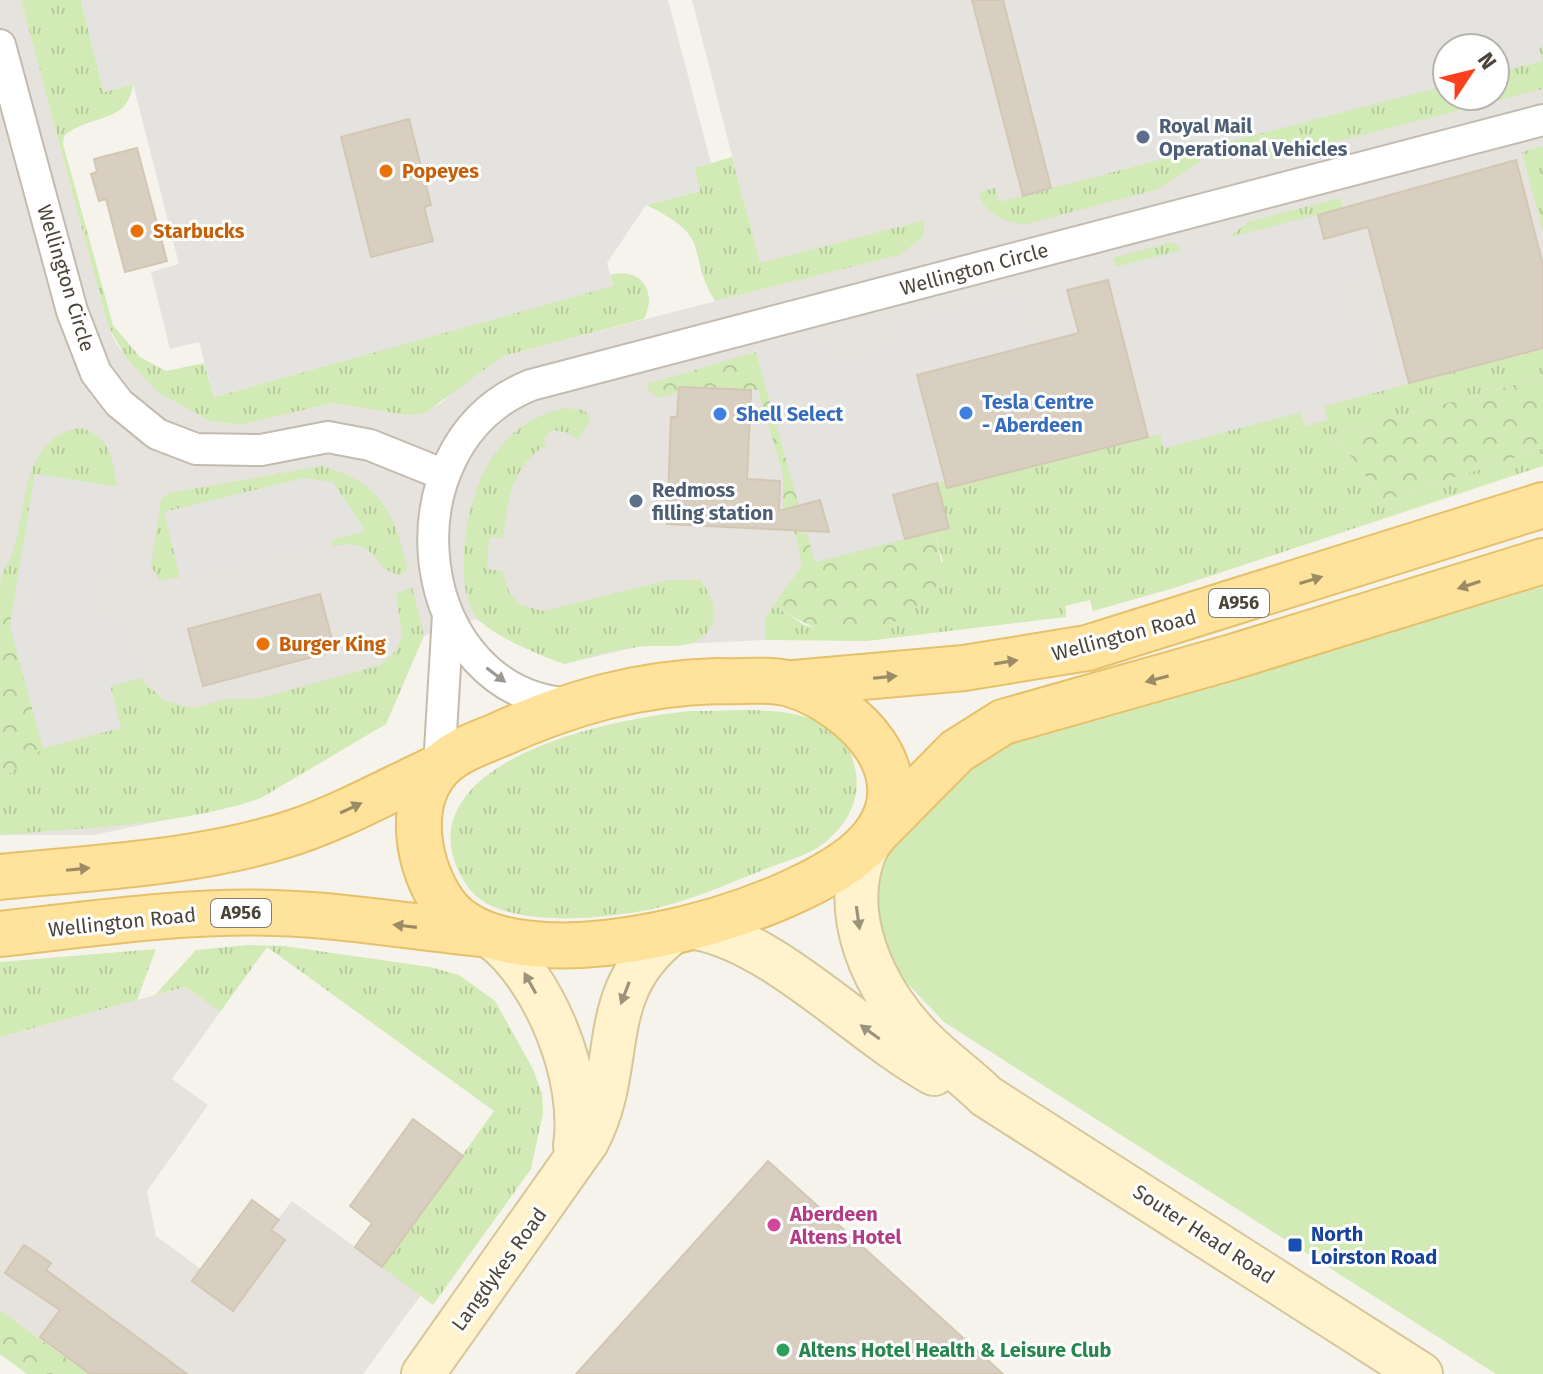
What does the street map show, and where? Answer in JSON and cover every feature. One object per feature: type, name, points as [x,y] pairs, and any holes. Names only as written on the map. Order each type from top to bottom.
[{"type":"main road","name":"Wellington Road","points":[[786,683],[877,678],[997,664],[1087,648],[1543,505]]},
{"type":"main road","name":"A956","points":[[486,935],[568,944],[684,931],[804,886],[835,870],[873,838],[957,751],[1003,722],[1246,653],[1543,561]]},
{"type":"main road","name":"A956","points":[[0,877],[150,860],[278,837],[332,818],[439,767],[465,749],[576,704],[654,684],[786,683],[834,703],[870,735],[885,765],[889,782],[887,804],[873,838]]},
{"type":"main road","points":[[439,767],[429,782],[421,810],[423,859],[443,904],[466,926],[486,935]]},
{"type":"main road","name":"Wellington Road","points":[[0,934],[166,917],[244,913],[308,915],[486,935]]},
{"type":"street","name":"Wellington Circle","points":[[0,45],[72,311],[96,373],[119,403],[157,434],[196,449],[261,450],[328,437],[370,445],[442,474]]},
{"type":"street","name":"Wellington Circle","points":[[576,704],[538,699],[504,681],[467,647],[448,615],[440,586],[433,528],[435,500],[442,474],[476,419],[508,394],[531,385],[1543,120]]},
{"type":"street","name":"Wellington Circle","points":[[439,767],[448,615]]},
{"type":"street","name":"Souter Head Road","points":[[873,838],[858,871],[856,901],[860,933],[872,967],[895,1008],[914,1031],[986,1096],[1421,1374]]},
{"type":"street","name":"Souter Head Road","points":[[684,931],[746,945],[928,1071],[955,1086],[986,1096]]},
{"type":"street","name":"Langdykes Road","points":[[423,1374],[572,1163],[600,1115],[617,1017],[627,985],[646,957],[684,931]]},
{"type":"street","name":"Langdykes Road","points":[[486,935],[510,951],[522,969],[551,1021],[570,1067],[578,1099],[572,1163]]},
{"type":"shaded area","points":[[0,0],[21,0],[108,326],[117,345],[159,393],[210,421],[239,425],[333,403],[407,415],[440,404],[465,381],[503,356],[766,288],[692,0],[1543,0],[1543,377],[1334,434],[802,565],[766,617],[766,640],[640,646],[565,664],[509,639],[476,619],[424,636],[386,724],[246,803],[94,835],[0,835]]},
{"type":"shaded area","points":[[81,0],[668,0],[711,163],[694,168],[700,191],[646,205],[607,263],[613,286],[214,397],[199,342],[170,349],[151,272],[179,264],[133,84],[104,92]]},
{"type":"shaded area","name":"Royal Mail Operational Vehicles","points":[[1003,0],[1543,0],[1543,46],[1539,48],[1542,60],[1511,69],[1511,32],[1431,32],[1431,89],[1051,188]]},
{"type":"shaded area","points":[[1318,215],[1324,238],[1349,232],[1361,276],[1336,283],[1347,326],[1371,321],[1389,389],[1164,448],[1116,267]]},
{"type":"shaded area","points":[[1019,292],[1035,344],[917,375],[945,481],[893,495],[905,539],[815,562],[756,352],[813,337],[839,362],[892,348],[900,324]]},
{"type":"shaded area","points":[[35,474],[117,487],[98,605],[105,630],[125,625],[140,678],[110,686],[121,727],[43,748],[10,626]]},
{"type":"shaded area","points":[[303,478],[333,482],[365,531],[180,577],[164,512]]},
{"type":"shaded area","points":[[185,987],[220,1012],[172,1079],[208,1105],[147,1191],[156,1236],[201,1269],[252,1200],[278,1219],[292,1201],[421,1295],[363,1374],[88,1374],[0,1310],[0,1037]]},
{"type":"green space","points":[[21,0],[81,0],[104,92],[133,84],[124,106],[107,117],[75,129],[64,136],[63,144],[113,325],[140,357],[166,371],[204,363],[214,397],[613,285],[610,275],[621,273],[638,278],[648,291],[648,309],[644,319],[503,356],[425,413],[407,415],[333,403],[239,425],[210,421],[159,393],[127,359],[108,326]]},
{"type":"green space","points":[[1543,46],[1543,89],[1511,97],[1511,69],[1542,61],[1539,47]]},
{"type":"green space","points":[[1431,89],[1431,112],[1453,112],[1268,159],[1243,155],[1222,160],[1218,144]]},
{"type":"green space","points":[[1543,146],[1543,232],[1522,152]]},
{"type":"green space","points":[[1197,150],[1200,162],[1156,190],[1026,224],[1010,222],[990,212],[979,192],[995,188],[999,202]]},
{"type":"green space","points":[[732,157],[760,263],[925,220],[923,237],[899,255],[715,301],[690,237],[682,227],[646,205],[700,191],[694,168]]},
{"type":"green space","points":[[1340,198],[1343,208],[1230,237],[1248,222]]},
{"type":"green space","points":[[1172,242],[1183,250],[1116,267],[1113,258]]},
{"type":"green space","points":[[1543,348],[1543,377],[1334,434],[1384,501],[1543,448],[1543,466],[1174,588],[1093,611],[1090,600],[1065,606],[1066,617],[867,641],[766,640],[766,617],[774,605],[804,625],[859,636],[943,561],[934,531],[949,527],[937,483],[945,481],[947,488],[1160,434],[1164,448],[1300,412],[1305,426],[1328,420],[1324,406]]},
{"type":"green space","points":[[756,352],[815,562],[934,531],[941,558],[940,579],[919,605],[880,631],[853,636],[824,631],[774,605],[802,565],[796,537],[783,514],[783,474],[758,390],[679,387],[678,392],[659,398],[649,391],[647,384]]},
{"type":"green space","points":[[1543,377],[1543,448],[1384,501],[1334,434]]},
{"type":"green space","points":[[565,408],[584,410],[591,419],[578,440],[566,432],[552,430],[544,439],[546,445],[526,462],[509,498],[504,538],[489,537],[487,569],[502,571],[510,594],[521,605],[543,611],[669,580],[700,580],[710,596],[714,613],[709,630],[694,642],[628,648],[565,664],[491,630],[471,608],[466,592],[464,558],[467,526],[480,480],[490,460],[521,427]]},
{"type":"green space","points":[[80,428],[98,436],[104,443],[111,458],[117,487],[35,474],[15,595],[0,587],[0,582],[13,552],[30,477],[47,445],[61,434]]},
{"type":"green space","points":[[322,466],[359,481],[382,502],[390,515],[408,569],[400,575],[383,566],[367,549],[348,544],[332,546],[331,540],[364,531],[165,512],[180,577],[160,581],[151,566],[161,499],[169,493]]},
{"type":"green space","points":[[1543,561],[1543,1374],[1496,1374],[944,1022],[860,933],[856,886],[957,751]]},
{"type":"green space","points":[[0,587],[15,595],[10,626],[43,748],[5,777],[0,756]]},
{"type":"green space","points":[[412,587],[424,635],[386,724],[261,798],[230,807],[165,820],[0,835],[0,756],[5,776],[43,748],[121,728],[110,686],[140,678],[165,701],[193,708],[227,699],[257,699],[380,665],[397,650],[402,636],[396,594]]},
{"type":"green space","points":[[692,711],[790,714],[814,720],[833,731],[848,748],[857,782],[851,809],[842,825],[823,844],[799,856],[654,909],[599,917],[539,917],[511,913],[488,904],[471,891],[455,862],[451,829],[462,801],[485,777],[515,758],[551,742],[627,721]]},
{"type":"green space","points":[[248,945],[284,946],[430,967],[459,975],[495,1001],[533,1069],[542,1094],[543,1113],[531,1169],[433,1305],[382,1267],[494,1111],[267,947],[220,1012],[185,987],[155,995],[196,950]]},
{"type":"green space","points":[[156,949],[137,1000],[0,1037],[0,962]]},
{"type":"green space","points":[[0,1310],[88,1374],[27,1374],[0,1354]]},
{"type":"building","points":[[972,0],[1003,0],[1051,188],[1023,196]]},
{"type":"building","name":"Popeyes","points":[[409,119],[431,205],[424,207],[433,241],[371,257],[341,137]]},
{"type":"building","name":"Starbucks","points":[[137,148],[167,261],[125,272],[106,199],[99,201],[91,174],[97,172],[94,159]]},
{"type":"building","points":[[1516,160],[1543,265],[1543,348],[1409,383],[1368,227],[1324,239],[1318,215]]},
{"type":"building","points":[[1108,280],[1148,437],[947,488],[917,375],[1079,333],[1067,290]]},
{"type":"building","points":[[679,387],[751,390],[747,479],[780,481],[779,511],[820,500],[829,532],[667,524],[671,417],[677,417]]},
{"type":"building","points":[[937,483],[949,528],[905,539],[893,495]]},
{"type":"building","name":"Burger King","points":[[320,594],[335,651],[203,686],[188,629]]},
{"type":"building","points":[[413,1119],[463,1156],[382,1267],[355,1247],[372,1223],[350,1206]]},
{"type":"building","name":"Aberdeen Altens Hotel","points":[[768,1161],[1003,1374],[576,1374]]},
{"type":"building","points":[[252,1200],[279,1220],[271,1230],[285,1240],[233,1311],[192,1281]]},
{"type":"building","points":[[24,1245],[51,1263],[46,1270],[187,1374],[90,1374],[40,1337],[60,1310],[5,1273]]},
{"type":"place","name":"Royal Mail Operational Vehicles","points":[[1143,137]]},
{"type":"place","name":"Popeyes","points":[[386,171]]},
{"type":"place","name":"Starbucks","points":[[137,231]]},
{"type":"place","name":"Tesla Centre - Aberdeen","points":[[966,413]]},
{"type":"place","name":"Shell Select","points":[[720,414]]},
{"type":"place","name":"Redmoss filling station","points":[[636,501]]},
{"type":"place","name":"Burger King","points":[[263,644]]},
{"type":"place","name":"Aberdeen Altens Hotel","points":[[774,1225]]},
{"type":"place","name":"North Loirston Road","points":[[1295,1245]]},
{"type":"place","name":"Altens Hotel Health & Leisure Club","points":[[783,1350]]}]
